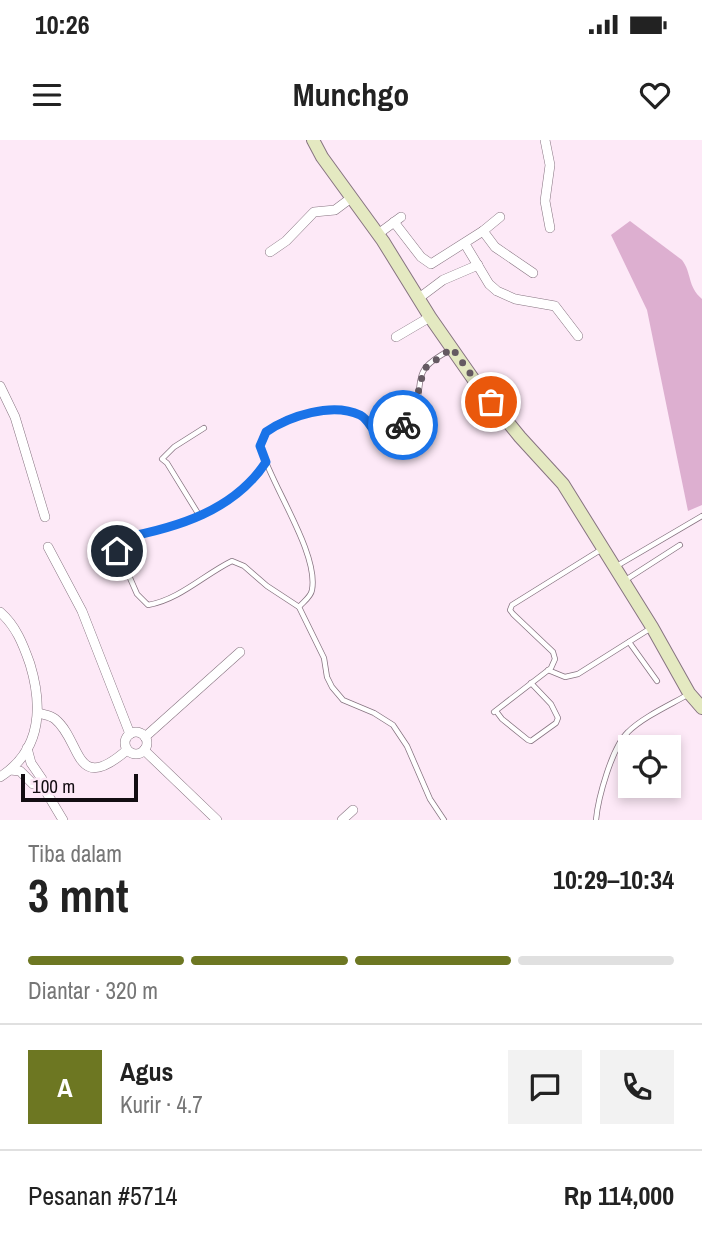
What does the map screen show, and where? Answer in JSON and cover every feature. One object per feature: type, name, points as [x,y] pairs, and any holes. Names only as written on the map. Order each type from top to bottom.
[{"type":"street","points":[[313,140],[476,383],[563,484],[652,627],[689,694],[702,708]]},
{"type":"street","points":[[545,140],[550,165],[545,201],[551,228]]},
{"type":"street","points":[[270,252],[286,242],[314,212],[335,210],[351,198]]},
{"type":"street","points":[[378,234],[398,220],[429,264],[437,262],[500,217]]},
{"type":"street","points":[[483,231],[495,247],[533,273]]},
{"type":"street","points":[[465,243],[489,284],[501,294],[558,308],[578,336]]},
{"type":"street","points":[[419,298],[452,276],[478,265]]},
{"type":"street","points":[[396,337],[430,317]]},
{"type":"street","points":[[0,386],[15,417],[45,517]]},
{"type":"street","points":[[48,547],[82,611],[130,734]]},
{"type":"street","points":[[0,612],[9,620],[23,645],[36,686],[39,713],[33,737],[22,758],[0,777]]},
{"type":"street","points":[[145,737],[240,652]]},
{"type":"street","points":[[39,713],[52,716],[77,757],[87,765],[99,767],[110,763],[127,750]]},
{"type":"street","points":[[136,732],[145,737],[147,744],[138,754],[127,750],[124,743],[130,734],[136,732]]},
{"type":"street","points":[[27,748],[31,763],[63,820]]},
{"type":"street","points":[[144,750],[217,820]]},
{"type":"street","points":[[10,770],[20,771],[33,785],[42,785]]},
{"type":"street","points":[[342,820],[352,810]]},
{"type":"lane","points":[[299,607],[313,589],[308,554],[260,446],[266,432],[299,415],[322,412],[354,413],[369,422],[378,436],[393,434],[402,427],[416,401],[424,369],[452,348]]},
{"type":"lane","points":[[200,515],[169,465],[161,461],[174,447],[205,428]]},
{"type":"lane","points":[[266,462],[243,491],[200,515],[165,529],[118,540],[117,551],[137,594],[148,605],[201,581],[232,561],[244,566],[267,586],[299,607],[324,658],[327,677],[342,700],[393,724],[407,746],[430,799],[444,820]]},
{"type":"lane","points":[[614,568],[702,516]]},
{"type":"lane","points":[[623,581],[680,545]]},
{"type":"lane","points":[[531,683],[551,704],[558,718],[556,723],[531,741],[495,712],[531,683],[548,670],[555,662],[555,654],[513,614],[510,607],[603,549]]},
{"type":"lane","points":[[548,670],[557,676],[574,676],[652,627]]},
{"type":"lane","points":[[629,642],[657,681]]},
{"type":"lane","points":[[596,820],[608,775],[624,736],[635,726],[689,694]]},
{"type":"shaded area","points":[[630,221],[682,260],[694,289],[702,299],[702,505],[688,511],[647,310],[611,235]]},
{"type":"way so far","points":[[403,425],[416,401],[424,369],[452,348],[491,402]]},
{"type":"route","points":[[117,551],[118,540],[122,538],[154,532],[191,520],[243,491],[266,462],[260,446],[266,432],[285,421],[299,415],[322,412],[354,413],[366,419],[382,438],[397,432],[403,425]]}]
